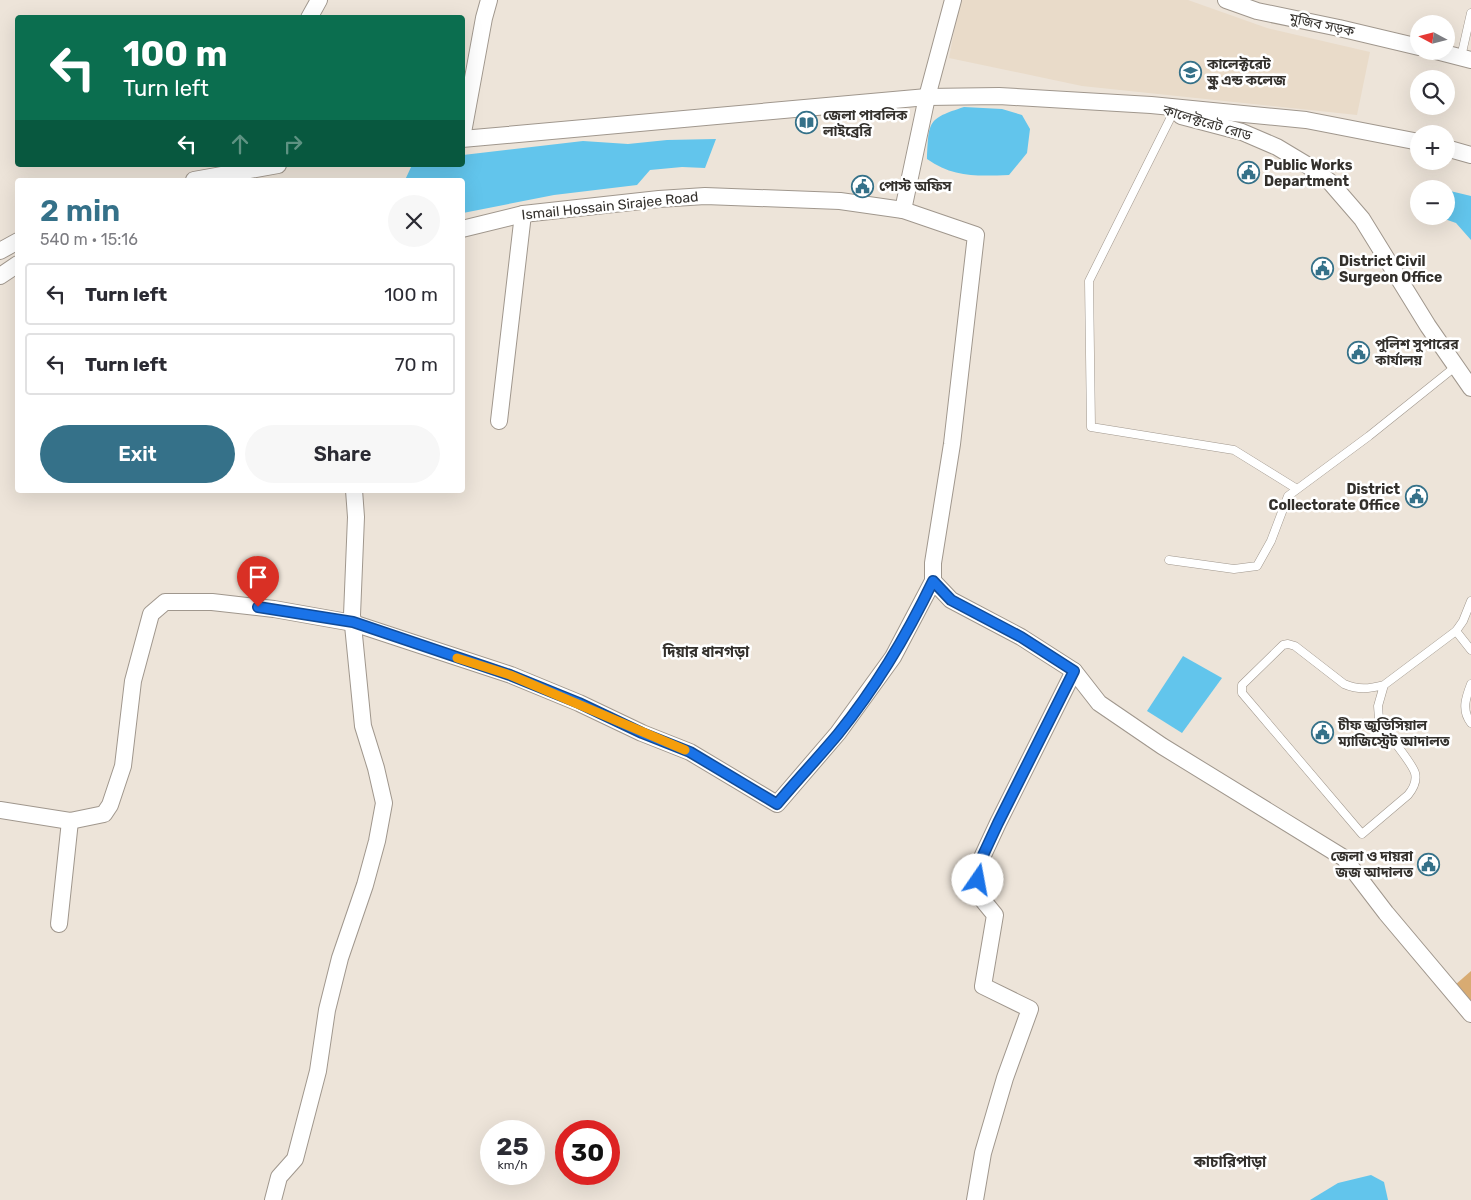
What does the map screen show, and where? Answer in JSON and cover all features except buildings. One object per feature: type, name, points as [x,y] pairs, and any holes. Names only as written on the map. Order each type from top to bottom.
[{"type":"street","points":[[311,15],[319,0]]},
{"type":"street","points":[[465,122],[489,0]]},
{"type":"street","points":[[902,210],[926,97],[953,0]]},
{"type":"street","name":"মুজিব সড়ক","points":[[1226,0],[1257,11],[1410,45]]},
{"type":"street","points":[[465,139],[926,97],[1000,96],[1151,105],[1306,120],[1410,140]]},
{"type":"street","name":"কালেক্টরেট রোড","points":[[1151,105],[1242,132],[1276,147],[1307,165],[1330,182],[1362,219],[1455,367],[1471,388]]},
{"type":"street","points":[[1455,150],[1471,154]]},
{"type":"street","points":[[208,178],[271,167]]},
{"type":"street","name":"Ismail Hossain Sirajee Road","points":[[465,228],[523,214],[658,199],[705,196],[840,201],[902,210],[976,235],[952,444],[933,564],[933,581]]},
{"type":"street","points":[[499,421],[523,214]]},
{"type":"street","points":[[0,251],[15,243]]},
{"type":"street","points":[[0,276],[15,266]]},
{"type":"street","points":[[273,1200],[279,1177],[295,1159],[318,1071],[327,1010],[340,958],[368,876],[384,803],[363,726],[353,622],[356,517],[354,493]]},
{"type":"street","points":[[0,810],[70,821],[104,814],[110,805],[123,766],[133,681],[151,614],[165,602],[212,602],[274,609],[353,622],[510,675],[579,703],[642,733],[690,752],[777,804],[838,733],[893,657],[914,621],[933,581],[951,600],[1021,637],[1074,671],[1099,703],[1162,746],[1344,858],[1386,912],[1471,1014]]},
{"type":"street","points":[[975,1200],[983,1152],[1005,1078],[1030,1009],[983,986],[994,914],[978,893],[978,866],[1074,671]]},
{"type":"street","points":[[59,924],[70,821]]},
{"type":"lane","points":[[1466,58],[1471,13]]},
{"type":"lane","points":[[1173,113],[1088,281],[1091,427],[1234,450],[1296,489]]},
{"type":"lane","points":[[1169,560],[1234,569],[1257,566],[1271,541],[1288,496],[1369,436],[1455,367]]},
{"type":"lane","points":[[1384,685],[1378,706],[1379,719],[1381,725],[1413,769],[1415,781],[1408,795],[1362,834],[1242,693],[1242,685],[1283,645],[1288,644],[1295,646],[1344,684],[1368,689],[1384,685],[1456,631],[1471,601]]},
{"type":"lane","points":[[1456,631],[1471,650]]},
{"type":"lane","points":[[1471,684],[1465,701],[1465,710],[1466,717],[1471,723]]},
{"type":"shaded area","name":"কালেক্টরেট স্কুল এন্ড কলেজ","points":[[960,0],[1188,0],[1267,28],[1370,52],[1357,115],[1082,86],[949,58]]},
{"type":"shaded area","points":[[1471,971],[1471,1003],[1455,985]]},
{"type":"water","points":[[964,107],[1002,109],[1022,115],[1030,129],[1027,153],[1009,175],[966,175],[947,170],[927,159],[928,137],[932,123],[943,115]]},
{"type":"water","points":[[716,139],[705,168],[682,167],[650,170],[637,185],[554,195],[465,213],[465,178],[406,178],[411,167],[465,167],[465,155],[583,141],[628,144],[667,140]]},
{"type":"water","points":[[1455,192],[1471,196],[1471,240],[1456,223]]},
{"type":"water","points":[[1183,656],[1222,678],[1182,733],[1147,711]]},
{"type":"water","points":[[1371,1175],[1384,1182],[1388,1200],[1310,1200],[1338,1183]]},
{"type":"slow traffic","points":[[457,658],[510,675],[685,750]]},
{"type":"place","name":"কালেক্টরেট স্কুল এন্ড কলেজ","points":[[1191,72]]},
{"type":"place","name":"জেলা পাবলিক লাইব্রেরি","points":[[807,123]]},
{"type":"place","name":"Public Works Department","points":[[1248,173]]},
{"type":"place","name":"পোস্ট অফিস","points":[[863,186]]},
{"type":"place","name":"District Civil Surgeon Office","points":[[1323,269]]},
{"type":"place","name":"পুলিশ সুপারের কার্যালয়","points":[[1359,352]]},
{"type":"place","name":"District Collectorate Office","points":[[1416,497]]},
{"type":"place","name":"চীফ জুডিসিয়াল ম্যাজিস্ট্রেট আদালত","points":[[1322,733]]},
{"type":"place","name":"জেলা ও দায়রা জজ আদালত","points":[[1429,864]]},
{"type":"district","name":"দিয়ার ধানগড়া","points":[[706,652]]},
{"type":"district","name":"কাচারিপাড়া","points":[[1230,1162]]},
{"type":"route","points":[[258,607],[353,622],[428,649],[510,675],[690,752],[777,804],[838,733],[893,657],[914,621],[933,581],[951,600],[1021,637],[1074,671],[978,866],[978,880]]}]
